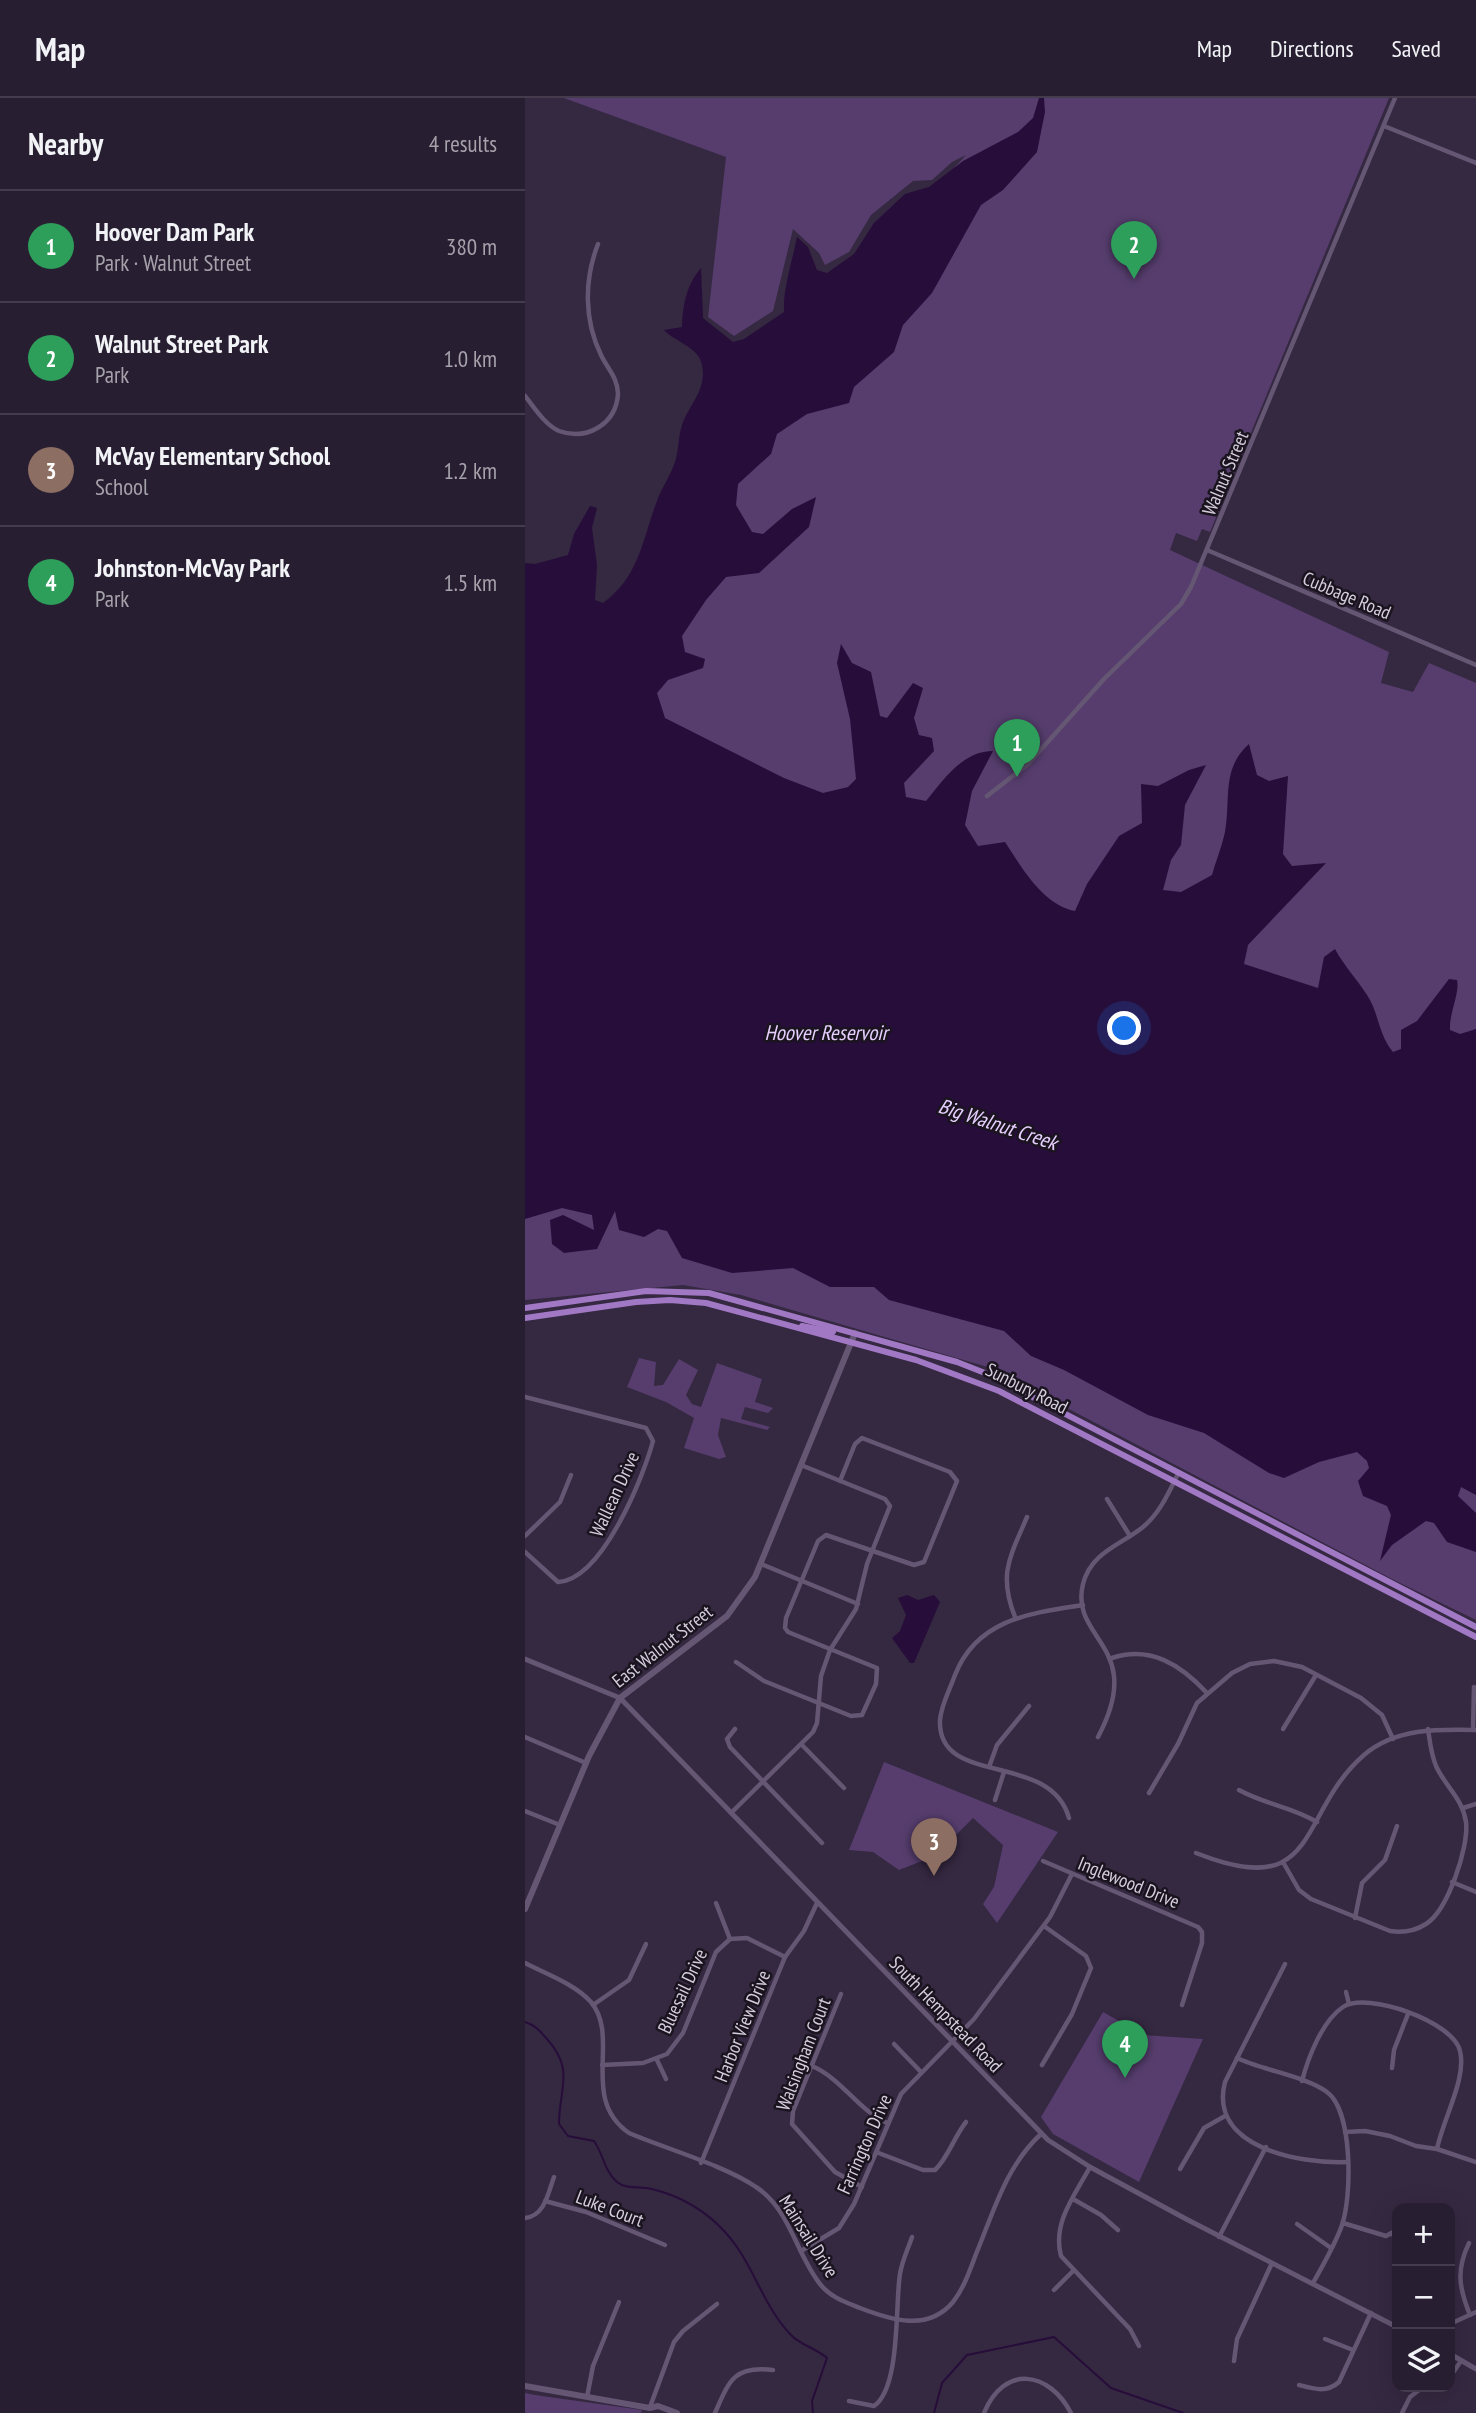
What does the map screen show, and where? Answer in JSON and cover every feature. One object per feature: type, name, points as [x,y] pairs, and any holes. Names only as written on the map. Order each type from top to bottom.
[{"type":"main road","name":"Sunbury Road","points":[[525,1308],[646,1291],[680,1290],[729,1298],[939,1357],[990,1375],[1476,1627]]},
{"type":"main road","name":"Sunbury Road","points":[[525,1318],[670,1300],[732,1308],[972,1378],[1476,1637]]},
{"type":"main road","points":[[796,1326],[811,1326],[844,1335],[855,1333]]},
{"type":"main road","name":"East Walnut Street","points":[[525,1909],[529,1889],[586,1763],[620,1698],[727,1616],[747,1590],[761,1564],[855,1333]]},
{"type":"main road","points":[[852,1341],[858,1340],[917,1357],[939,1357]]},
{"type":"main road","points":[[1123,1456],[1178,1474]]},
{"type":"main road","points":[[1174,1481],[1225,1498]]},
{"type":"main road","points":[[525,2386],[652,2411],[658,2406],[677,2413]]},
{"type":"street","name":"Walnut Street","points":[[987,796],[1028,764],[1104,679],[1181,604],[1207,550],[1395,98]]},
{"type":"street","points":[[1384,126],[1476,163]]},
{"type":"street","points":[[525,396],[558,430],[583,435],[597,430],[615,408],[616,380],[600,354],[590,321],[587,284],[598,244]]},
{"type":"street","name":"Cubbage Road","points":[[1207,550],[1476,665]]},
{"type":"street","name":"Wallean Drive","points":[[525,1397],[646,1428],[652,1435],[647,1458],[618,1529],[606,1547],[567,1580],[558,1582],[525,1552]]},
{"type":"street","points":[[737,1662],[764,1681],[859,1717],[879,1674],[874,1666],[793,1635],[785,1628],[802,1581],[821,1537],[830,1536],[921,1565],[957,1485],[956,1478],[950,1472],[862,1438],[855,1444],[840,1481]]},
{"type":"street","points":[[731,1814],[802,1745],[817,1723],[821,1676],[830,1650],[858,1604],[872,1550],[889,1504],[885,1499],[801,1465]]},
{"type":"street","points":[[1098,1737],[1108,1718],[1116,1691],[1112,1658],[1087,1619],[1083,1605],[1084,1582],[1092,1564],[1105,1551],[1130,1536],[1154,1516],[1178,1474]]},
{"type":"street","points":[[525,1536],[560,1502],[571,1475]]},
{"type":"street","points":[[1107,1499],[1130,1536]]},
{"type":"street","points":[[1015,1617],[1006,1592],[1006,1572],[1027,1517]]},
{"type":"street","points":[[761,1564],[858,1604]]},
{"type":"street","points":[[1069,1818],[1058,1793],[1039,1781],[1004,1772],[955,1754],[942,1734],[941,1713],[964,1658],[988,1631],[1015,1617],[1083,1605]]},
{"type":"street","points":[[1112,1658],[1135,1652],[1151,1655],[1184,1670],[1207,1693]]},
{"type":"street","name":"South Hempstead Road","points":[[525,1659],[620,1698],[1041,2134],[1090,2167],[1392,2324]]},
{"type":"street","points":[[1149,1793],[1178,1744],[1192,1710],[1207,1693],[1241,1668],[1260,1662],[1288,1663],[1377,1708],[1393,1739]]},
{"type":"street","points":[[1283,1730],[1316,1675]]},
{"type":"street","points":[[1196,1853],[1235,1867],[1258,1869],[1283,1862],[1307,1838],[1347,1773],[1365,1754],[1393,1739],[1428,1729],[1475,1730],[1474,1687]]},
{"type":"street","points":[[989,1767],[997,1745],[1029,1706]]},
{"type":"street","points":[[735,1729],[727,1737],[728,1745],[822,1843]]},
{"type":"street","points":[[1283,1862],[1299,1890],[1311,1899],[1390,1931],[1402,1933],[1416,1929],[1437,1915],[1466,1844],[1463,1808],[1437,1768],[1428,1729]]},
{"type":"street","points":[[936,1736],[942,1734]]},
{"type":"street","points":[[525,1737],[586,1763]]},
{"type":"street","points":[[802,1745],[844,1788]]},
{"type":"street","points":[[995,1800],[1004,1772]]},
{"type":"street","points":[[1239,1790],[1261,1801],[1296,1810],[1317,1822]]},
{"type":"street","points":[[1463,1808],[1476,1804]]},
{"type":"street","points":[[525,1811],[560,1825]]},
{"type":"street","points":[[1356,1918],[1362,1883],[1385,1860],[1397,1826]]},
{"type":"street","name":"Inglewood Drive","points":[[1043,1861],[1192,1923],[1202,1933],[1182,2005]]},
{"type":"street","name":"Farrington Drive","points":[[801,2251],[839,2228],[862,2187],[901,2094],[974,2019],[1044,1926],[1072,1874]]},
{"type":"street","points":[[1452,1882],[1476,1892]]},
{"type":"street","points":[[716,1903],[730,1939]]},
{"type":"street","name":"Harbor View Drive","points":[[701,2163],[785,1957],[804,1931],[817,1903]]},
{"type":"street","points":[[1042,2065],[1078,2002],[1091,1968],[1086,1956],[1044,1926]]},
{"type":"street","name":"Bluesail Drive","points":[[602,2065],[657,2060],[667,2054],[683,2033],[716,1952],[730,1939],[747,1938],[785,1957]]},
{"type":"street","points":[[525,1963],[584,1996],[593,2004],[629,1980],[646,1944]]},
{"type":"street","points":[[1285,1964],[1221,2095],[1225,2116],[1237,2132],[1303,2161],[1347,2162]]},
{"type":"street","points":[[1346,1992],[1349,2004]]},
{"type":"street","name":"Walsingham Court","points":[[841,1994],[793,2111],[792,2124],[835,2172],[862,2187]]},
{"type":"street","points":[[1302,2081],[1309,2060],[1327,2025],[1349,2004],[1365,2001],[1408,2014],[1447,2032],[1454,2037],[1461,2054],[1459,2080],[1442,2123],[1437,2149]]},
{"type":"street","name":"Mainsail Drive","points":[[593,2004],[600,2026],[608,2113],[618,2125],[629,2133],[749,2183],[767,2196],[818,2282],[828,2293],[899,2322]]},
{"type":"street","points":[[1392,2068],[1394,2050],[1408,2014]]},
{"type":"street","points":[[894,2044],[921,2072]]},
{"type":"street","points":[[1237,2058],[1317,2086],[1333,2096],[1343,2114],[1348,2199],[1343,2223],[1313,2283]]},
{"type":"street","points":[[657,2060],[666,2079]]},
{"type":"street","points":[[812,2066],[830,2076],[870,2115],[887,2123]]},
{"type":"street","points":[[1180,2169],[1199,2134],[1210,2123],[1225,2116]]},
{"type":"street","points":[[876,2152],[923,2170],[935,2170],[942,2164],[952,2138],[965,2122]]},
{"type":"street","points":[[1345,2132],[1365,2131],[1390,2136],[1476,2162]]},
{"type":"street","points":[[899,2322],[931,2318],[952,2303],[965,2281],[1010,2170],[1024,2150],[1041,2134]]},
{"type":"street","points":[[1219,2236],[1266,2147]]},
{"type":"street","points":[[1090,2167],[1061,2221],[1057,2243],[1061,2256],[1130,2329],[1139,2346]]},
{"type":"street","points":[[525,2218],[537,2216],[554,2177]]},
{"type":"street","points":[[1073,2199],[1101,2215],[1118,2230]]},
{"type":"street","name":"Luke Court","points":[[545,2201],[586,2212],[665,2245]]},
{"type":"street","points":[[1343,2223],[1381,2235],[1392,2233]]},
{"type":"street","points":[[1297,2224],[1331,2248]]},
{"type":"street","points":[[849,2402],[877,2407],[883,2395],[899,2322],[901,2269],[912,2237]]},
{"type":"street","points":[[1455,2322],[1473,2314],[1459,2286],[1459,2274],[1469,2243]]},
{"type":"street","points":[[1234,2361],[1237,2339],[1272,2263]]},
{"type":"street","points":[[1054,2290],[1073,2271]]},
{"type":"street","points":[[587,2397],[593,2366],[619,2302]]},
{"type":"street","points":[[652,2411],[674,2342],[683,2331],[717,2304]]},
{"type":"street","points":[[1299,2385],[1320,2390],[1332,2388],[1343,2377],[1371,2313]]},
{"type":"street","points":[[1325,2339],[1353,2350]]},
{"type":"street","points":[[1455,2357],[1476,2369]]},
{"type":"street","points":[[1455,2370],[1461,2361]]},
{"type":"street","points":[[715,2413],[727,2386],[737,2374],[754,2368],[773,2370]]},
{"type":"street","points":[[984,2413],[998,2389],[1025,2378],[1042,2381],[1056,2390],[1071,2413]]},
{"type":"street","points":[[1402,2413],[1410,2397],[1416,2392]]},
{"type":"shaded area","points":[[564,98],[1389,98],[1210,532],[1202,529],[1197,541],[1176,533],[1170,550],[1389,652],[1381,683],[1413,692],[1429,663],[1476,683],[1476,1620],[1394,1580],[991,1368],[741,1295],[683,1285],[525,1300],[525,862],[740,401],[966,155],[952,162],[932,180],[913,181],[871,215],[849,252],[825,265],[819,253],[793,229],[773,311],[734,336],[708,317],[726,157]]},
{"type":"shaded area","points":[[639,1358],[656,1362],[654,1386],[663,1385],[679,1359],[698,1370],[686,1395],[692,1404],[701,1407],[717,1363],[762,1379],[755,1402],[773,1408],[768,1413],[745,1407],[741,1419],[770,1427],[767,1430],[721,1418],[718,1435],[726,1457],[719,1459],[684,1448],[694,1418],[666,1402],[627,1387]]},
{"type":"shaded area","points":[[884,1762],[1058,1832],[997,1923],[983,1904],[994,1887],[1003,1845],[973,1818],[935,1856],[899,1870],[873,1852],[849,1850]]},
{"type":"shaded area","points":[[1103,2012],[1144,2035],[1203,2039],[1139,2182],[1053,2134],[1041,2117]]},
{"type":"shaded area","points":[[525,2393],[642,2410],[641,2413],[525,2413]]},
{"type":"water","name":"Hoover Reservoir","points":[[1039,98],[1044,98],[1045,112],[1037,152],[1003,190],[981,205],[932,293],[903,325],[894,352],[854,387],[849,403],[807,414],[777,434],[771,454],[738,484],[736,505],[752,532],[763,534],[792,509],[816,497],[809,527],[759,573],[726,577],[706,600],[682,636],[685,652],[705,659],[703,668],[668,680],[657,693],[665,718],[784,778],[823,793],[848,787],[856,779],[850,719],[837,663],[841,644],[852,663],[871,672],[880,716],[887,718],[913,683],[923,688],[914,718],[919,735],[932,738],[934,751],[904,783],[906,797],[926,801],[963,761],[982,752],[993,751],[972,791],[965,825],[978,846],[1005,842],[1026,874],[1043,893],[1075,911],[1087,884],[1119,836],[1142,823],[1141,784],[1158,786],[1189,770],[1206,765],[1185,805],[1181,845],[1171,860],[1163,890],[1181,892],[1212,875],[1225,832],[1231,774],[1240,754],[1249,744],[1257,775],[1269,781],[1288,776],[1283,854],[1292,866],[1326,863],[1248,945],[1244,964],[1318,988],[1324,957],[1335,949],[1371,1002],[1384,1038],[1393,1052],[1401,1049],[1401,1030],[1417,1021],[1449,979],[1457,980],[1458,985],[1450,1030],[1460,1034],[1476,1029],[1476,1495],[1461,1487],[1458,1496],[1476,1513],[1476,1552],[1447,1542],[1434,1523],[1426,1521],[1392,1545],[1380,1561],[1391,1515],[1387,1506],[1363,1496],[1358,1481],[1369,1468],[1367,1461],[1357,1452],[1319,1462],[1284,1478],[1269,1473],[1204,1433],[1148,1415],[1064,1370],[1031,1356],[1004,1331],[889,1300],[874,1287],[830,1287],[793,1268],[732,1273],[682,1258],[667,1231],[658,1229],[644,1237],[619,1230],[615,1211],[597,1249],[564,1253],[552,1244],[550,1220],[563,1215],[594,1230],[592,1215],[562,1208],[525,1219],[525,563],[535,564],[568,555],[574,534],[590,506],[597,508],[592,528],[597,565],[595,600],[603,603],[625,581],[638,556],[659,496],[675,462],[682,425],[702,382],[700,359],[692,349],[664,330],[682,327],[686,296],[701,268],[703,318],[733,342],[744,339],[784,312],[786,284],[797,237],[808,247],[817,270],[827,273],[854,254],[874,223],[905,194],[929,187],[963,161],[1018,132],[1033,118]]},
{"type":"water","points":[[907,1595],[918,1600],[934,1595],[940,1602],[914,1663],[910,1663],[892,1638],[900,1631],[906,1615],[898,1598]]},
{"type":"waterway","points":[[525,2022],[542,2033],[561,2060],[563,2080],[559,2124],[568,2136],[594,2141],[609,2173],[617,2182],[673,2196],[710,2217],[735,2244],[781,2323],[795,2338],[827,2358],[812,2401],[813,2413]]},
{"type":"waterway","points":[[934,2413],[942,2383],[967,2355],[1054,2337],[1111,2388],[1183,2413]]},
{"type":"place","name":"Walnut Street Park","points":[[1134,279]]},
{"type":"place","name":"Hoover Dam Park","points":[[1017,777]]},
{"type":"place","name":"McVay Elementary School","points":[[934,1876]]},
{"type":"place","name":"Johnston-McVay Park","points":[[1125,2078]]},
{"type":"water label","name":"Big Walnut Creek","points":[[998,1124]]}]
